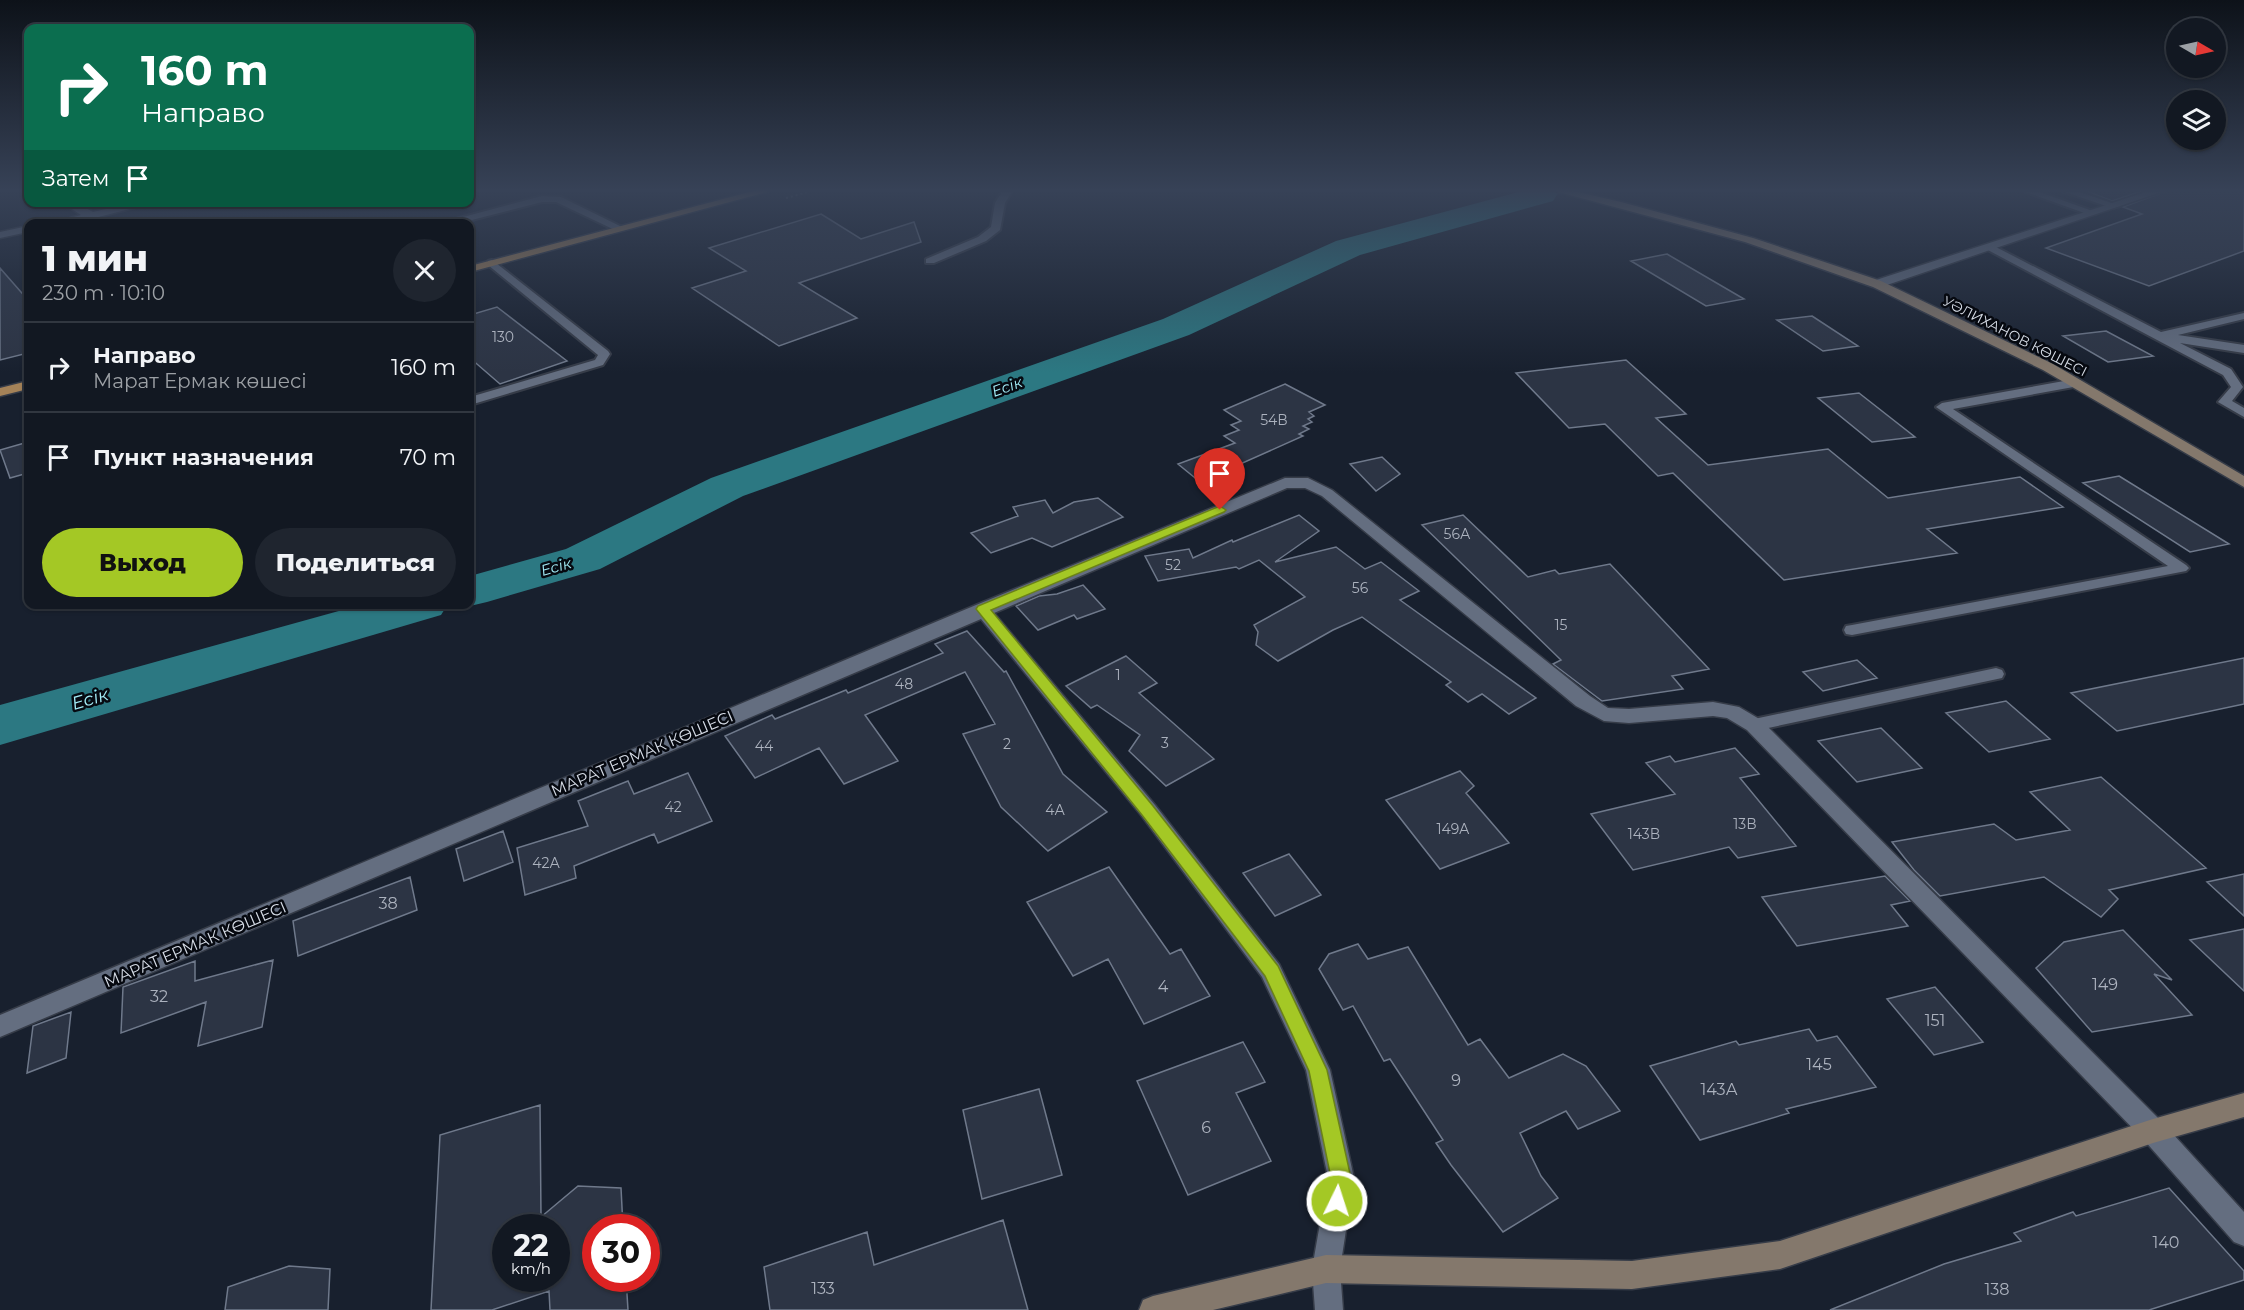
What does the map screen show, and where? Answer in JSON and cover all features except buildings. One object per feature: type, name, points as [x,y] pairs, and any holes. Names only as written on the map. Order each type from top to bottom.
[{"type":"main road","points":[[474,268],[537,251]]},
{"type":"main road","name":"УӘЛИХАНОВ КӨШЕСІ","points":[[1781,251],[1877,284],[2048,367],[2244,482]]},
{"type":"main road","points":[[0,392],[24,386]]},
{"type":"main road","points":[[1153,1310],[1326,1269],[1632,1275],[1780,1255],[2153,1131],[2244,1105]]},
{"type":"street","points":[[1877,284],[1977,251]]},
{"type":"street","name":"МАРАТ ЕРМАК КӨШЕСІ","points":[[0,1026],[982,609],[1285,483],[1308,483],[1327,493],[1583,701],[1604,714],[1629,716],[1713,709],[1732,712],[1754,725]]},
{"type":"street","points":[[982,609],[1148,810],[1272,971],[1318,1070],[1341,1178],[1326,1269],[1329,1310]]},
{"type":"street","points":[[1754,725],[2153,1131],[2244,1232]]},
{"type":"lane","points":[[930,261],[953,251]]},
{"type":"lane","points":[[1998,251],[2227,372],[2240,387],[2224,402],[2244,413]]},
{"type":"lane","points":[[474,400],[599,362],[604,354],[492,263]]},
{"type":"lane","points":[[2122,316],[2189,329]]},
{"type":"lane","points":[[2160,336],[2240,318]]},
{"type":"lane","points":[[2160,336],[2244,349]]},
{"type":"lane","points":[[1852,630],[2181,568],[1942,407],[2074,383]]},
{"type":"lane","points":[[1754,725],[1996,674]]},
{"type":"waterway","name":"Есік","points":[[474,590],[583,559],[727,487],[1176,327],[1341,251]]},
{"type":"waterway","name":"Есік","points":[[0,725],[406,609]]},
{"type":"route","points":[[1220,510],[982,609],[1148,810],[1272,971],[1318,1070],[1341,1178],[1337,1201]]}]
